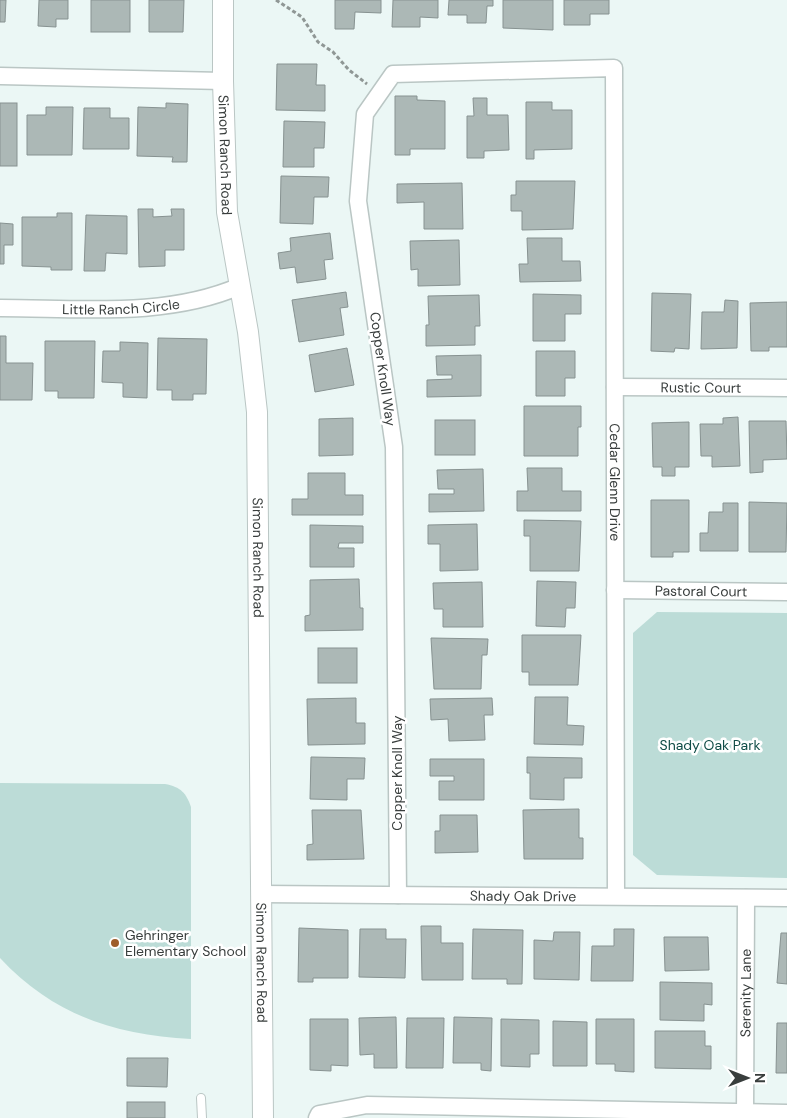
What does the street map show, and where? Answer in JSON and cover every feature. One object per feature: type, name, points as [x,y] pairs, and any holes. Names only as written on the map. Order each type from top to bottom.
[{"type":"street","name":"Simon Ranch Road","points":[[223,0],[223,81],[227,212],[248,332],[257,412],[263,1118]]},
{"type":"street","name":"Copper Knoll Way","points":[[398,895],[394,448],[358,201],[365,114],[393,74],[614,68]]},
{"type":"street","name":"Cedar Glenn Drive","points":[[614,68],[616,895]]},
{"type":"street","points":[[0,76],[223,81]]},
{"type":"street","name":"Little Ranch Circle","points":[[0,308],[139,308],[213,297],[240,286]]},
{"type":"street","name":"Rustic Court","points":[[615,387],[787,388]]},
{"type":"street","name":"Pastoral Court","points":[[615,590],[787,592]]},
{"type":"street","name":"Shady Oak Drive","points":[[261,894],[616,895],[787,898]]},
{"type":"street","name":"Serenity Lane","points":[[745,1114],[746,898]]},
{"type":"street","points":[[317,1118],[319,1114],[367,1105],[745,1114],[787,1113]]},
{"type":"lane","points":[[202,1098],[202,1118]]},
{"type":"path","points":[[276,0],[302,17],[318,42],[333,52],[349,70],[379,93]]},
{"type":"green space","name":"Shady Oak Park","points":[[657,612],[787,613],[787,878],[657,875],[633,855],[633,633]]},
{"type":"green space","points":[[0,783],[165,784],[179,789],[185,794],[191,807],[191,1039],[137,1033],[111,1027],[87,1018],[64,1008],[42,994],[20,978],[0,958]]},
{"type":"building","points":[[0,0],[6,0],[5,22],[0,22]]},
{"type":"building","points":[[39,0],[68,0],[68,19],[56,19],[56,27],[38,26]]},
{"type":"building","points":[[91,0],[130,0],[130,32],[91,32]]},
{"type":"building","points":[[149,0],[184,0],[183,32],[149,32]]},
{"type":"building","points":[[335,0],[381,0],[381,13],[355,12],[354,29],[335,29]]},
{"type":"building","points":[[393,0],[438,0],[438,18],[420,17],[420,27],[392,27]]},
{"type":"building","points":[[449,0],[493,0],[493,6],[487,6],[486,23],[467,23],[467,15],[448,15]]},
{"type":"building","points":[[503,0],[553,0],[553,30],[503,28]]},
{"type":"building","points":[[564,0],[609,0],[609,14],[590,14],[590,25],[564,25]]},
{"type":"building","points":[[277,64],[317,64],[316,85],[325,85],[325,111],[276,110]]},
{"type":"building","points":[[395,96],[417,96],[417,100],[445,101],[445,149],[410,149],[410,155],[395,155]]},
{"type":"building","points":[[473,98],[487,98],[487,115],[508,115],[509,150],[484,151],[484,158],[467,158],[467,116],[474,116]]},
{"type":"building","points":[[526,102],[552,102],[552,110],[572,110],[572,149],[534,150],[534,159],[526,159]]},
{"type":"building","points":[[0,103],[17,103],[17,166],[0,166]]},
{"type":"building","points":[[166,103],[188,104],[187,162],[172,162],[173,157],[137,156],[138,107],[166,108]]},
{"type":"building","points":[[46,107],[73,107],[72,155],[27,155],[27,115],[46,115]]},
{"type":"building","points":[[84,108],[110,108],[110,118],[129,118],[129,149],[83,149]]},
{"type":"building","points":[[284,121],[325,122],[324,148],[314,148],[314,167],[283,167]]},
{"type":"building","points":[[281,176],[329,177],[328,197],[314,197],[313,224],[280,223]]},
{"type":"building","points":[[516,181],[575,181],[573,229],[522,230],[522,211],[511,211],[511,195],[516,195]]},
{"type":"building","points":[[462,183],[463,229],[424,229],[424,202],[397,203],[397,184]]},
{"type":"building","points":[[138,209],[153,209],[153,217],[172,216],[171,209],[184,209],[184,250],[165,250],[165,266],[139,267]]},
{"type":"building","points":[[57,213],[72,213],[72,270],[51,270],[51,267],[22,266],[22,217],[57,217]]},
{"type":"building","points":[[86,215],[127,216],[127,254],[106,253],[105,271],[84,271]]},
{"type":"building","points":[[0,223],[13,224],[13,245],[4,245],[4,264],[0,264]]},
{"type":"building","points":[[330,233],[333,259],[324,260],[326,279],[297,283],[295,267],[280,269],[278,253],[291,251],[290,238]]},
{"type":"building","points":[[527,238],[562,238],[562,261],[580,261],[581,281],[520,282],[519,264],[528,264]]},
{"type":"building","points":[[459,240],[460,285],[418,286],[418,269],[411,270],[410,241]]},
{"type":"building","points":[[346,292],[348,307],[340,308],[344,335],[299,342],[292,300]]},
{"type":"building","points":[[652,293],[691,294],[689,349],[675,348],[674,352],[651,351]]},
{"type":"building","points":[[533,294],[581,295],[581,314],[565,314],[565,341],[533,341]]},
{"type":"building","points":[[479,295],[480,326],[475,326],[475,345],[426,346],[426,325],[429,325],[428,296]]},
{"type":"building","points":[[725,300],[738,301],[737,348],[701,349],[702,312],[724,312]]},
{"type":"building","points":[[787,302],[787,347],[769,347],[769,351],[751,351],[750,303]]},
{"type":"building","points":[[0,336],[6,336],[6,363],[33,363],[32,400],[0,400]]},
{"type":"building","points":[[158,338],[207,339],[206,394],[193,394],[193,400],[172,400],[172,390],[157,390]]},
{"type":"building","points":[[45,341],[95,341],[94,398],[58,398],[58,391],[45,391]]},
{"type":"building","points":[[120,342],[148,343],[147,398],[123,397],[123,383],[102,382],[103,351],[120,351]]},
{"type":"building","points":[[347,348],[354,385],[315,392],[309,355]]},
{"type":"building","points":[[536,351],[575,351],[575,378],[565,378],[565,396],[536,396]]},
{"type":"building","points":[[481,355],[481,396],[427,397],[427,380],[452,379],[452,375],[437,375],[436,356]]},
{"type":"building","points":[[524,406],[581,406],[581,427],[578,427],[578,456],[524,456]]},
{"type":"building","points":[[738,417],[740,466],[712,467],[712,456],[701,456],[700,424],[723,424],[723,418]]},
{"type":"building","points":[[353,418],[353,455],[319,456],[319,419]]},
{"type":"building","points":[[435,420],[475,420],[475,455],[435,455]]},
{"type":"building","points":[[749,421],[786,421],[787,459],[763,460],[763,472],[750,473]]},
{"type":"building","points":[[689,422],[689,467],[675,467],[675,476],[662,476],[662,467],[653,467],[652,423]]},
{"type":"building","points":[[527,468],[562,468],[562,491],[581,491],[581,511],[517,511],[517,491],[528,491]]},
{"type":"building","points":[[483,469],[484,511],[429,512],[429,494],[454,494],[454,489],[438,489],[437,470]]},
{"type":"building","points":[[308,473],[345,473],[345,495],[363,495],[363,515],[292,515],[292,499],[308,499]]},
{"type":"building","points":[[651,500],[689,500],[689,552],[673,552],[673,557],[651,557]]},
{"type":"building","points":[[749,502],[787,503],[786,552],[749,552]]},
{"type":"building","points":[[723,503],[738,503],[738,551],[700,551],[700,533],[708,533],[709,512],[723,512]]},
{"type":"building","points":[[524,520],[581,521],[579,571],[530,571],[530,536],[524,536]]},
{"type":"building","points":[[477,524],[478,570],[440,571],[440,544],[428,544],[428,525]]},
{"type":"building","points":[[310,525],[363,526],[363,543],[339,543],[338,548],[354,548],[354,567],[310,567]]},
{"type":"building","points":[[359,579],[360,608],[363,608],[363,630],[305,631],[305,616],[310,615],[310,580]]},
{"type":"building","points":[[537,581],[576,582],[575,608],[566,608],[565,627],[536,626]]},
{"type":"building","points":[[482,582],[483,627],[443,627],[443,609],[434,609],[433,583]]},
{"type":"building","points":[[522,635],[581,635],[578,685],[529,685],[529,672],[522,672]]},
{"type":"building","points":[[431,638],[488,639],[487,655],[482,655],[481,689],[434,689]]},
{"type":"building","points":[[318,648],[357,648],[357,683],[318,683]]},
{"type":"building","points":[[535,697],[568,697],[567,725],[584,726],[583,745],[534,744]]},
{"type":"building","points":[[356,698],[356,723],[365,723],[365,744],[308,745],[307,699]]},
{"type":"building","points":[[492,698],[493,715],[484,715],[485,740],[449,741],[448,719],[431,720],[430,699]]},
{"type":"building","points":[[311,757],[365,758],[364,779],[347,779],[347,800],[310,799]]},
{"type":"building","points":[[527,757],[582,758],[582,778],[564,778],[564,800],[530,799],[530,773],[527,773]]},
{"type":"building","points":[[430,759],[484,759],[484,800],[439,800],[439,781],[454,781],[454,776],[430,776]]},
{"type":"building","points":[[579,809],[579,838],[583,838],[583,859],[524,859],[523,810]]},
{"type":"building","points":[[312,810],[361,810],[364,859],[307,860],[307,845],[313,844]]},
{"type":"building","points":[[440,815],[477,815],[478,852],[435,853],[435,831],[440,831]]},
{"type":"building","points":[[421,926],[441,926],[441,943],[463,943],[463,980],[422,980]]},
{"type":"building","points":[[299,928],[348,930],[348,978],[313,978],[313,982],[298,982]]},
{"type":"building","points":[[360,929],[386,929],[386,939],[406,939],[405,978],[359,977]]},
{"type":"building","points":[[473,929],[523,930],[522,984],[507,984],[507,979],[472,979]]},
{"type":"building","points":[[614,929],[634,929],[633,981],[591,981],[592,946],[614,946]]},
{"type":"building","points":[[554,932],[580,932],[579,980],[534,979],[534,940],[553,941]]},
{"type":"building","points":[[781,933],[787,933],[787,984],[777,983]]},
{"type":"building","points":[[664,937],[708,937],[709,970],[665,971]]},
{"type":"building","points":[[660,982],[712,983],[712,1005],[704,1004],[704,1021],[660,1020]]},
{"type":"building","points":[[396,1017],[397,1068],[374,1068],[374,1054],[360,1055],[359,1018]]},
{"type":"building","points":[[454,1017],[492,1018],[491,1071],[481,1070],[481,1063],[453,1063]]},
{"type":"building","points":[[407,1018],[444,1018],[443,1068],[406,1068]]},
{"type":"building","points":[[310,1019],[348,1019],[348,1066],[331,1065],[331,1071],[310,1070]]},
{"type":"building","points":[[501,1019],[539,1020],[539,1054],[530,1054],[530,1067],[501,1066]]},
{"type":"building","points":[[596,1019],[634,1019],[634,1072],[615,1071],[615,1064],[596,1064]]},
{"type":"building","points":[[553,1021],[587,1022],[587,1066],[553,1066]]},
{"type":"building","points":[[777,1023],[787,1023],[787,1073],[776,1073]]},
{"type":"building","points":[[655,1031],[705,1031],[705,1046],[711,1046],[711,1069],[655,1068]]},
{"type":"building","points":[[127,1058],[168,1058],[167,1087],[127,1086]]},
{"type":"building","points":[[127,1102],[165,1102],[165,1118],[127,1118]]},
{"type":"place","name":"Gehringer Elementary School","points":[[115,943]]}]
